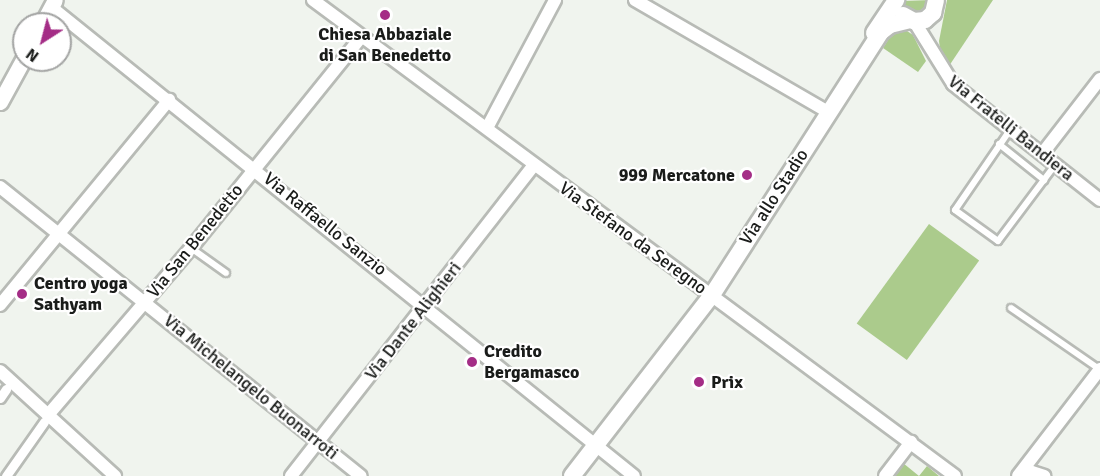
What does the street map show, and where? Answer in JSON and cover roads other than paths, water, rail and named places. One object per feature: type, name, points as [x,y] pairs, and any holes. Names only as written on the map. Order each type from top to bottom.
[{"type":"main road","name":"Via allo Stadio","points":[[897,0],[899,8],[912,20]]},
{"type":"main road","name":"Via allo Stadio","points":[[833,106],[897,0]]},
{"type":"main road","name":"Via allo Stadio","points":[[572,476],[712,295],[883,29],[912,20],[935,7]]},
{"type":"street","name":"Via Stefano da Seregno","points":[[312,0],[955,476]]},
{"type":"street","points":[[487,128],[555,0]]},
{"type":"street","points":[[635,0],[807,100],[833,106]]},
{"type":"street","name":"Via Raffaello Sanzio","points":[[53,4],[634,476]]},
{"type":"street","points":[[930,51],[935,7]]},
{"type":"street","name":"Via Fratelli Bandiera","points":[[912,20],[953,84],[1100,200]]},
{"type":"street","name":"Via San Benedetto","points":[[46,418],[191,248],[361,37]]},
{"type":"street","points":[[0,102],[16,72]]},
{"type":"street","points":[[1042,154],[1100,79]]},
{"type":"street","points":[[0,305],[169,100]]},
{"type":"street","name":"Via Dante Alighieri","points":[[291,476],[534,165]]},
{"type":"street","name":"Via Michelangelo Buonarroti","points":[[0,187],[146,301],[361,476]]},
{"type":"street","points":[[1018,476],[1100,369]]},
{"type":"street","points":[[0,370],[46,418],[115,476]]},
{"type":"street","points":[[0,398],[6,389]]},
{"type":"street","points":[[6,476],[46,418]]},
{"type":"street","points":[[885,476],[911,442]]},
{"type":"street","points":[[1018,476],[1037,472],[1044,476]]},
{"type":"lane","points":[[1010,130],[955,210],[998,241],[1056,165]]},
{"type":"lane","points":[[999,144],[1044,180]]},
{"type":"lane","points":[[191,248],[226,273]]},
{"type":"lane","points":[[1011,308],[1100,369]]},
{"type":"place","name":"Chiesa Abbaziale di San Benedetto","points":[[385,15]]},
{"type":"place","name":"999 Mercatone","points":[[747,175]]},
{"type":"place","name":"Centro yoga Sathyam","points":[[22,294]]},
{"type":"place","name":"Credito Bergamasco","points":[[472,362]]},
{"type":"place","name":"Prix","points":[[699,382]]}]
